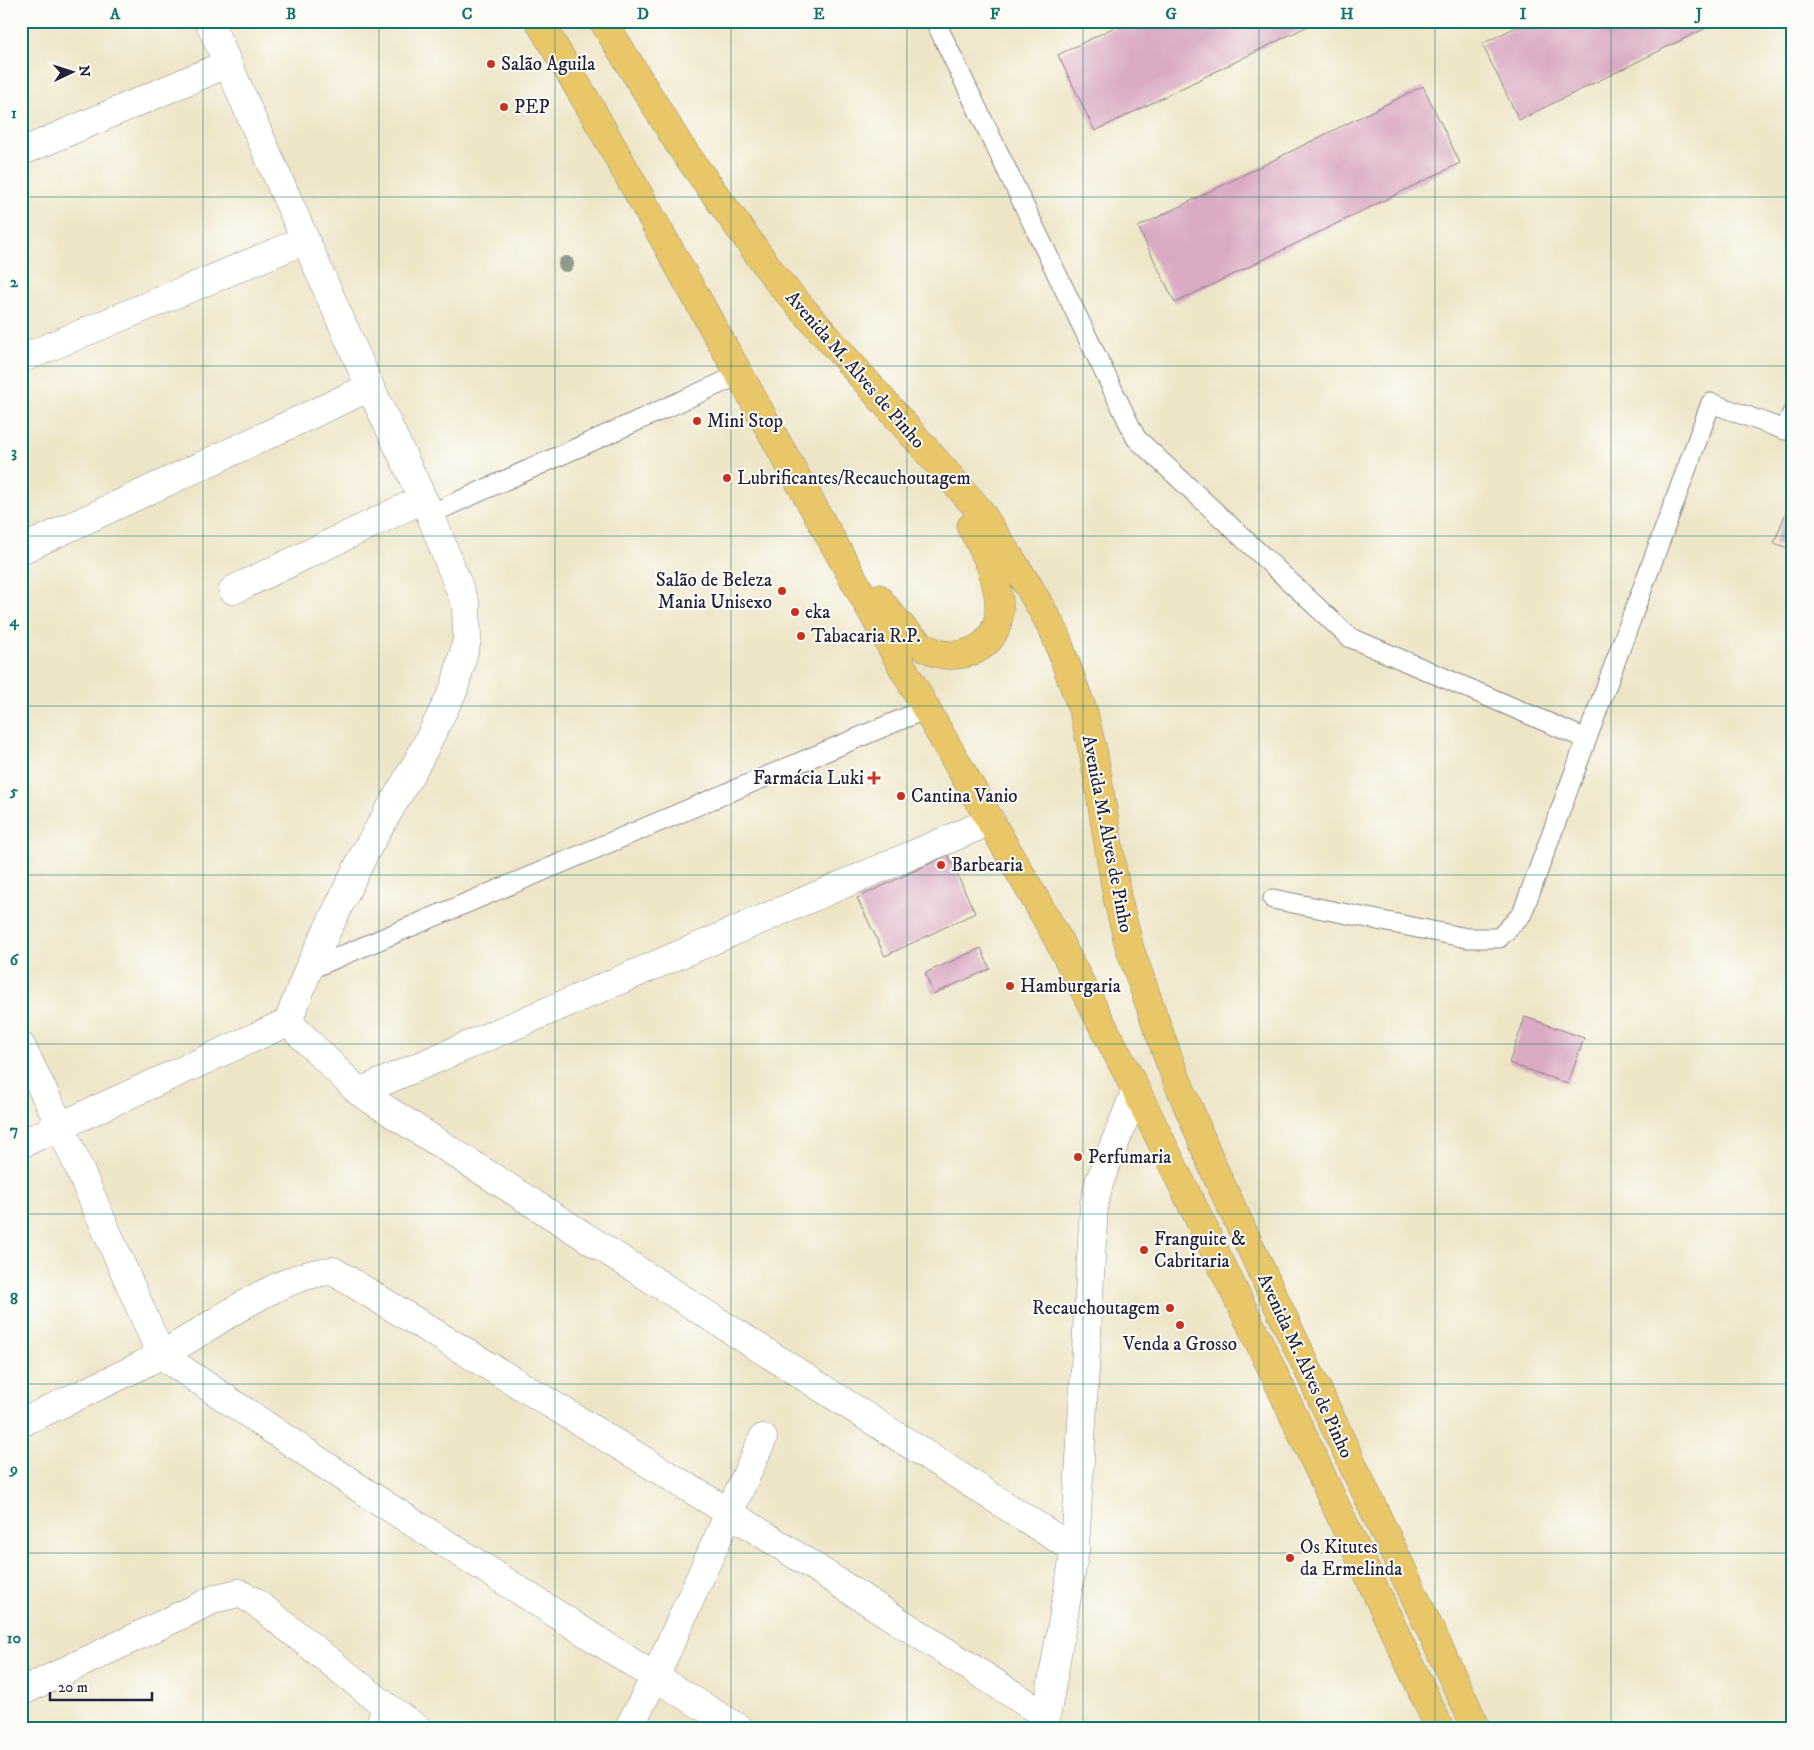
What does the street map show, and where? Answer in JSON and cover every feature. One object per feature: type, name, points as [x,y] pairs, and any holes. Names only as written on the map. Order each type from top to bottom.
[{"type":"main road","name":"Avenida M. Alves de Pinho","points":[[539,21],[590,107],[926,709],[1053,930],[1136,1090],[1262,1346],[1440,1729]]},
{"type":"main road","name":"Avenida M. Alves de Pinho","points":[[603,21],[680,146],[777,280],[979,510],[1054,631],[1084,714],[1094,756],[1117,897],[1130,949],[1146,999],[1215,1172],[1476,1729]]},
{"type":"main road","points":[[818,513],[870,588],[917,642],[933,652],[960,655],[984,645],[993,637],[997,625],[998,612],[995,581],[988,558],[977,536],[922,446]]},
{"type":"street","points":[[21,1144],[288,1022],[308,970],[365,852],[419,759],[454,689],[467,640],[466,605],[426,507],[370,387],[209,21]]},
{"type":"street","points":[[21,152],[227,64]]},
{"type":"street","points":[[21,359],[305,240]]},
{"type":"street","points":[[21,550],[370,387]]},
{"type":"street","points":[[233,590],[426,507]]},
{"type":"street","points":[[359,1092],[992,821]]},
{"type":"street","points":[[288,1022],[359,1092],[1075,1550]]},
{"type":"street","points":[[21,1046],[60,1125],[161,1355],[365,1492],[740,1729]]},
{"type":"street","points":[[21,1423],[161,1355],[287,1282],[315,1272],[333,1271],[730,1513],[1045,1722],[1075,1550],[1094,1204],[1100,1180],[1136,1090]]},
{"type":"street","points":[[628,1729],[655,1677],[763,1438]]},
{"type":"street","points":[[21,1692],[216,1598],[239,1593],[254,1601],[382,1718],[418,1729]]},
{"type":"lane","points":[[935,21],[1136,438],[1349,637],[1586,738]]},
{"type":"lane","points":[[426,507],[739,375]]},
{"type":"lane","points":[[1273,899],[1467,938],[1499,938],[1522,914],[1710,403],[1785,430],[1793,411]]},
{"type":"lane","points":[[308,970],[926,709]]},
{"type":"building","points":[[1127,21],[1318,21],[1095,131],[1058,55]]},
{"type":"building","points":[[1528,21],[1720,21],[1519,120],[1482,44]]},
{"type":"building","points":[[1423,86],[1460,163],[1175,303],[1138,227]]},
{"type":"building","points":[[1793,494],[1793,550],[1774,543]]},
{"type":"building","points":[[948,855],[975,913],[885,956],[857,898]]},
{"type":"building","points":[[981,948],[990,969],[933,994],[925,973]]},
{"type":"building","points":[[1525,1017],[1584,1038],[1568,1084],[1509,1063]]},
{"type":"place","name":"Salão Aguila","points":[[491,64]]},
{"type":"place","name":"PEP","points":[[504,107]]},
{"type":"place","name":"Mini Stop","points":[[697,421]]},
{"type":"place","name":"Lubrificantes/Recauchoutagem","points":[[727,478]]},
{"type":"place","name":"Salão de Beleza Mania Unisexo","points":[[782,591]]},
{"type":"place","name":"eka","points":[[795,612]]},
{"type":"place","name":"Tabacaria R.P.","points":[[801,636]]},
{"type":"place","name":"Farmácia Luki","points":[[874,778]]},
{"type":"place","name":"Cantina Vanio","points":[[901,796]]},
{"type":"place","name":"Barbearia","points":[[941,865]]},
{"type":"place","name":"Hamburgaria","points":[[1010,986]]},
{"type":"place","name":"Perfumaria","points":[[1078,1157]]},
{"type":"place","name":"Franguite & Cabritaria","points":[[1144,1250]]},
{"type":"place","name":"Recauchoutagem","points":[[1170,1308]]},
{"type":"place","name":"Venda a Grosso","points":[[1180,1325]]},
{"type":"place","name":"Os Kitutes da Ermelinda","points":[[1290,1558]]}]
